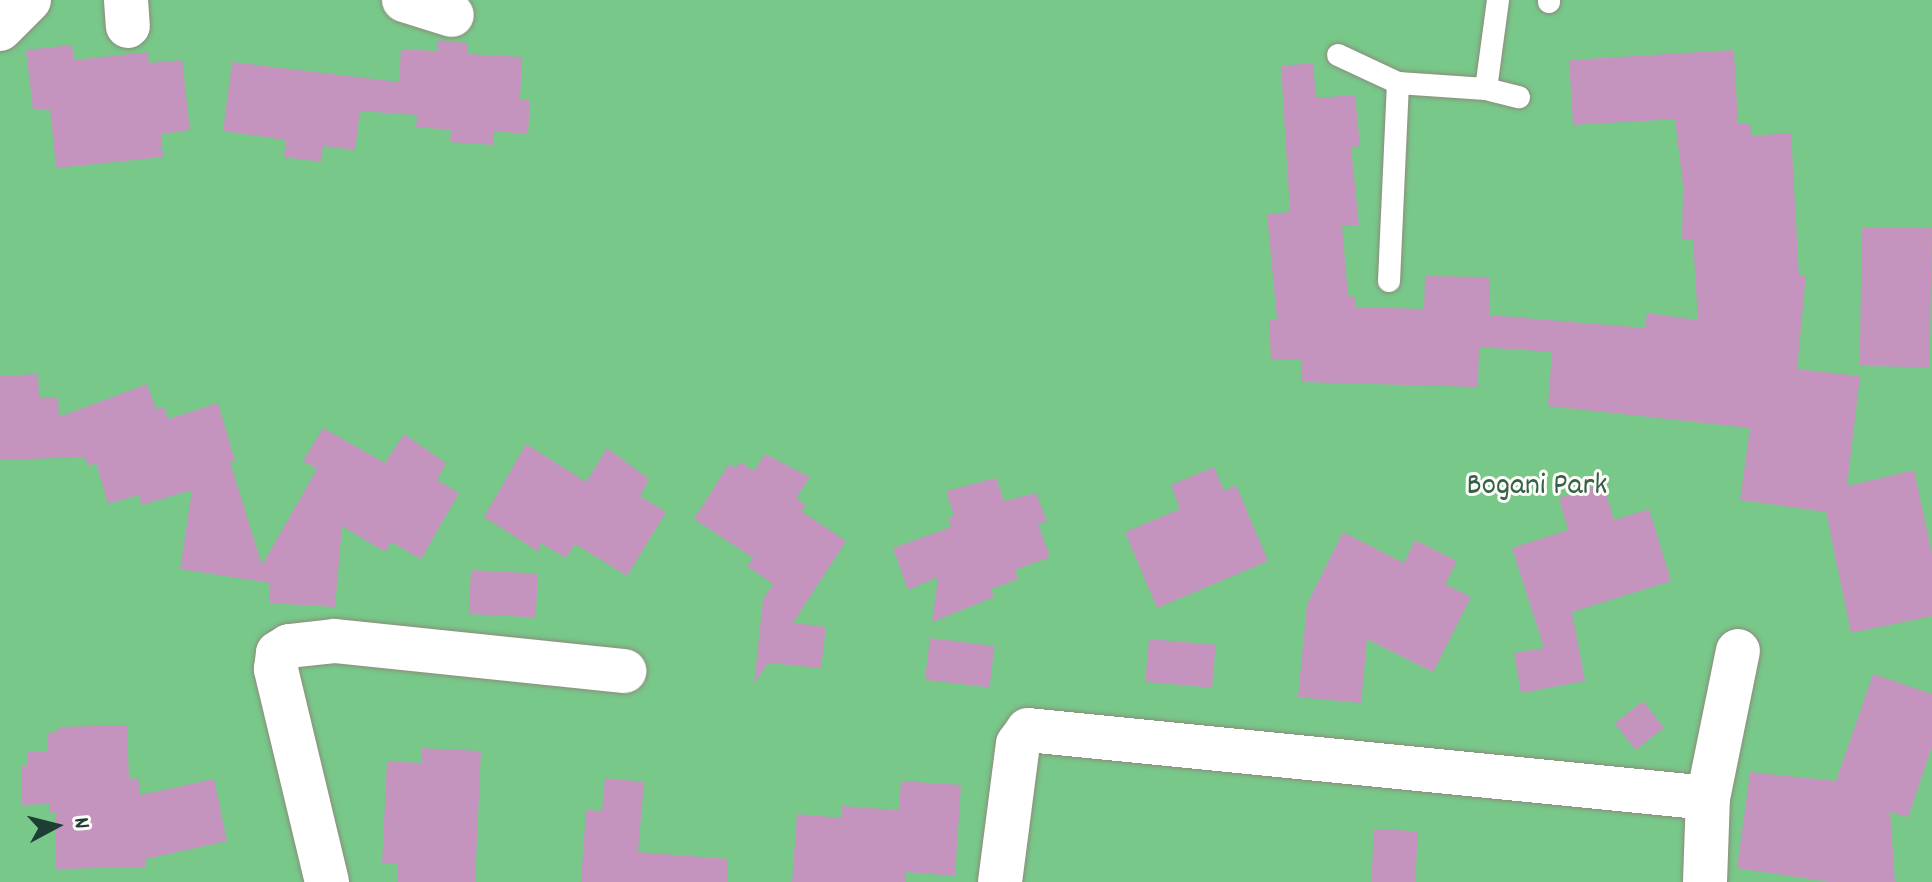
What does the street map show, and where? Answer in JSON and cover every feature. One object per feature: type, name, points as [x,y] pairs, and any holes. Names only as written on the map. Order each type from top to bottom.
[{"type":"street","points":[[0,29],[29,0]]},
{"type":"street","points":[[404,0],[452,15]]},
{"type":"street","points":[[327,882],[276,669],[278,653],[289,646],[334,641],[624,671]]},
{"type":"street","points":[[1705,882],[1708,798],[1738,651]]},
{"type":"street","points":[[1000,882],[1018,744],[1028,730],[1708,798]]},
{"type":"lane","points":[[1486,89],[1498,0]]},
{"type":"lane","points":[[1338,55],[1398,83],[1486,89],[1519,97]]},
{"type":"lane","points":[[1389,281],[1398,83]]},
{"type":"green space","name":"Bogani Park","points":[[0,0],[1932,0],[1932,882],[0,882]]},
{"type":"building","points":[[437,40],[468,43],[468,54],[522,57],[520,99],[530,100],[528,134],[494,131],[493,145],[450,142],[451,130],[416,127],[417,115],[360,111],[355,150],[323,146],[321,162],[284,157],[286,140],[223,131],[232,62],[399,82],[401,49],[437,51]]},
{"type":"building","points":[[72,45],[74,60],[148,52],[149,63],[182,60],[190,130],[161,134],[163,157],[56,168],[50,109],[33,110],[26,50]]},
{"type":"building","points":[[1734,50],[1738,124],[1750,123],[1751,136],[1791,133],[1799,276],[1806,275],[1797,369],[1860,376],[1847,486],[1914,470],[1932,554],[1932,616],[1851,633],[1826,512],[1740,500],[1750,428],[1548,406],[1552,352],[1479,347],[1478,387],[1301,382],[1301,359],[1271,360],[1269,319],[1277,319],[1267,214],[1290,212],[1281,66],[1313,63],[1316,98],[1355,95],[1360,146],[1351,147],[1359,225],[1342,226],[1348,296],[1355,297],[1355,307],[1424,309],[1425,276],[1490,277],[1489,315],[1645,328],[1647,313],[1698,320],[1693,240],[1682,240],[1683,186],[1675,119],[1573,125],[1569,60]]},
{"type":"building","points":[[1862,227],[1932,228],[1930,367],[1860,366]]},
{"type":"building","points":[[38,374],[39,398],[58,397],[59,417],[147,384],[156,409],[164,407],[168,419],[218,403],[235,461],[230,462],[262,565],[317,469],[303,461],[323,428],[385,463],[404,434],[446,463],[437,480],[459,493],[421,559],[391,542],[385,552],[342,526],[335,607],[269,603],[270,583],[180,569],[192,490],[142,505],[139,495],[108,504],[96,463],[88,466],[85,457],[0,460],[0,376]]},
{"type":"building","points":[[526,444],[586,482],[607,448],[649,479],[640,496],[666,512],[627,576],[575,544],[566,558],[539,542],[539,552],[484,517]]},
{"type":"building","points":[[765,454],[810,477],[796,498],[806,505],[801,511],[846,541],[793,623],[826,627],[821,668],[768,663],[754,684],[763,599],[773,584],[747,566],[753,558],[694,519],[729,464],[736,468],[740,462],[754,471]]},
{"type":"building","points":[[1214,467],[1224,491],[1236,485],[1268,561],[1157,608],[1125,532],[1180,509],[1171,485]]},
{"type":"building","points":[[996,478],[1004,501],[1036,493],[1047,521],[1038,524],[1050,557],[1015,570],[1018,579],[991,589],[994,597],[932,622],[938,577],[908,590],[893,548],[951,527],[948,518],[954,516],[946,491]]},
{"type":"building","points":[[1603,484],[1614,520],[1649,509],[1671,581],[1572,612],[1585,681],[1521,693],[1514,653],[1544,648],[1512,548],[1568,530],[1559,498]]},
{"type":"building","points":[[1343,532],[1404,563],[1415,540],[1457,561],[1445,584],[1471,597],[1433,672],[1367,639],[1361,703],[1298,697],[1307,604]]},
{"type":"building","points":[[471,570],[538,574],[536,617],[469,614]]},
{"type":"building","points":[[930,638],[995,646],[989,688],[925,680]]},
{"type":"building","points":[[1149,639],[1216,645],[1212,688],[1145,682]]},
{"type":"building","points":[[1873,674],[1932,694],[1932,747],[1908,817],[1890,812],[1895,882],[1830,882],[1737,868],[1750,772],[1836,781]]},
{"type":"building","points":[[1643,701],[1664,728],[1636,750],[1615,723]]},
{"type":"building","points":[[127,725],[129,779],[138,778],[140,795],[214,779],[227,841],[146,859],[146,867],[56,869],[55,812],[49,813],[49,804],[22,805],[22,766],[27,766],[27,752],[47,751],[47,733],[58,732],[58,727]]},
{"type":"building","points":[[422,748],[481,751],[475,882],[397,882],[398,864],[382,863],[387,761],[421,763]]},
{"type":"building","points":[[605,778],[644,782],[638,852],[728,859],[727,882],[581,882],[586,810],[602,811]]},
{"type":"building","points":[[901,781],[961,785],[955,876],[906,872],[906,882],[792,882],[797,814],[842,818],[842,806],[899,810]]},
{"type":"building","points":[[1374,829],[1418,831],[1415,882],[1371,882]]}]
